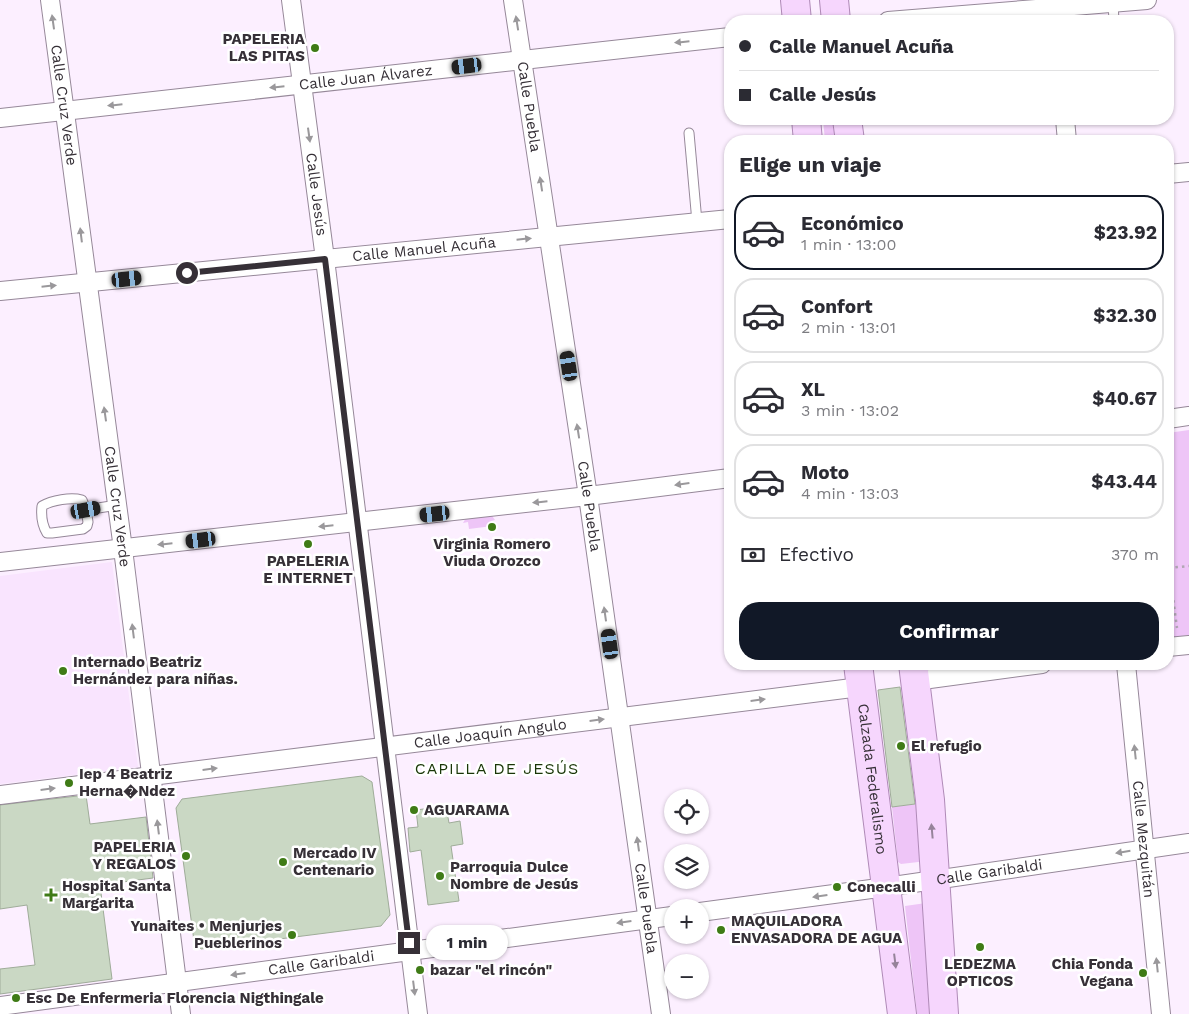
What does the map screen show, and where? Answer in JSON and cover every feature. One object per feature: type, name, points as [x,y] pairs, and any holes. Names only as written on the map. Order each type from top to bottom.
[{"type":"main road","points":[[795,0],[796,15]]},
{"type":"main road","points":[[834,0],[835,15]]},
{"type":"main road","points":[[914,673],[930,800],[944,1014]]},
{"type":"main road","name":"Calzada Federalismo","points":[[859,675],[902,1014]]},
{"type":"street","name":"Calle Cruz Verde","points":[[50,0],[123,549],[181,1014]]},
{"type":"street","name":"Calle Jesús","points":[[291,0],[358,522],[418,1014]]},
{"type":"street","name":"Calle Puebla","points":[[513,0],[588,496],[661,1014]]},
{"type":"street","points":[[980,15],[1057,10],[1147,0]]},
{"type":"street","name":"Calle Juan Álvarez","points":[[0,118],[724,38]]},
{"type":"street","points":[[1174,173],[1189,172]]},
{"type":"street","name":"Calle Manuel Acuña","points":[[0,291],[724,219]]},
{"type":"street","points":[[1174,418],[1189,416]]},
{"type":"street","points":[[0,562],[588,496],[724,479]]},
{"type":"street","points":[[1174,646],[1189,644]]},
{"type":"street","points":[[914,673],[957,670]]},
{"type":"street","name":"Calle Mezquitán","points":[[1127,670],[1162,1014]]},
{"type":"street","name":"Calle Joaquín Angulo","points":[[0,796],[620,717],[859,675]]},
{"type":"street","name":"Calle Garibaldi","points":[[709,911],[1189,843]]},
{"type":"street","name":"Calle Garibaldi","points":[[0,1006],[664,917]]},
{"type":"lane","points":[[1113,3],[1114,15]]},
{"type":"lane","points":[[689,132],[697,222]]},
{"type":"lane","points":[[76,498],[82,500],[86,510],[88,522],[87,526],[83,529],[52,533],[46,532],[44,528],[41,513],[42,506],[48,503],[76,498]]},
{"type":"lane","points":[[86,510],[117,505]]},
{"type":"path","points":[[1174,568],[1189,566]]},
{"type":"path","points":[[1174,608],[1177,628]]},
{"type":"shaded area","points":[[824,125],[842,125],[843,135],[824,135]]},
{"type":"shaded area","points":[[1189,430],[1189,635],[1174,637],[1174,432]]},
{"type":"shaded area","points":[[490,513],[495,520],[491,521],[492,526],[469,529],[468,522],[463,523],[467,516]]},
{"type":"shaded area","name":"Internado Beatriz Hernández para niñas.","points":[[112,562],[138,767],[0,784],[0,576]]},
{"type":"shaded area","points":[[924,803],[927,861],[901,864],[898,862],[892,807]]},
{"type":"shaded area","points":[[933,902],[940,1014],[917,1014],[905,906]]},
{"type":"building","name":"El refugio","points":[[900,687],[915,804],[892,807],[878,690]]},
{"type":"building","name":"Mercado IV Centenario","points":[[362,776],[372,782],[390,915],[381,926],[201,949],[194,941],[176,808],[182,799]]},
{"type":"building","name":"Hospital Santa Margarita","points":[[86,795],[90,824],[146,817],[153,878],[100,885],[112,979],[0,994],[0,969],[35,965],[27,905],[0,909],[0,805]]},
{"type":"building","name":"Parroquia Dulce Nombre de Jesús","points":[[446,806],[449,823],[460,821],[463,844],[451,846],[459,901],[428,905],[421,850],[410,852],[408,828],[418,827],[416,810]]},
{"type":"place","name":"PAPELERIA LAS PITAS","points":[[315,48]]},
{"type":"place","name":"Virginia Romero Viuda Orozco","points":[[492,527]]},
{"type":"place","name":"PAPELERIA E INTERNET","points":[[308,544]]},
{"type":"place","name":"Internado Beatriz Hernández para niñas.","points":[[63,671]]},
{"type":"place","name":"El refugio","points":[[901,746]]},
{"type":"place","name":"Iep 4 Beatriz Herna�Ndez","points":[[69,783]]},
{"type":"place","name":"AGUARAMA","points":[[414,810]]},
{"type":"place","name":"PAPELERIA Y REGALOS","points":[[186,856]]},
{"type":"place","name":"Mercado IV Centenario","points":[[283,862]]},
{"type":"place","name":"Parroquia Dulce Nombre de Jesús","points":[[440,876]]},
{"type":"place","name":"Conecalli","points":[[837,887]]},
{"type":"place","name":"Hospital Santa Margarita","points":[[51,895]]},
{"type":"place","name":"MAQUILADORA ENVASADORA DE AGUA","points":[[721,930]]},
{"type":"place","name":"Yunaites • Menjurjes Pueblerinos","points":[[292,935]]},
{"type":"place","name":"LEDEZMA OPTICOS","points":[[980,947]]},
{"type":"place","name":"bazar \"el rincón\"","points":[[420,970]]},
{"type":"place","name":"Chia Fonda Vegana","points":[[1143,973]]},
{"type":"place","name":"Esc De Enfermeria Florencia Nigthingale","points":[[16,998]]},
{"type":"district","name":"CAPILLA DE JESÚS","points":[[497,768]]},
{"type":"route","points":[[187,273],[325,259],[409,943]]}]
